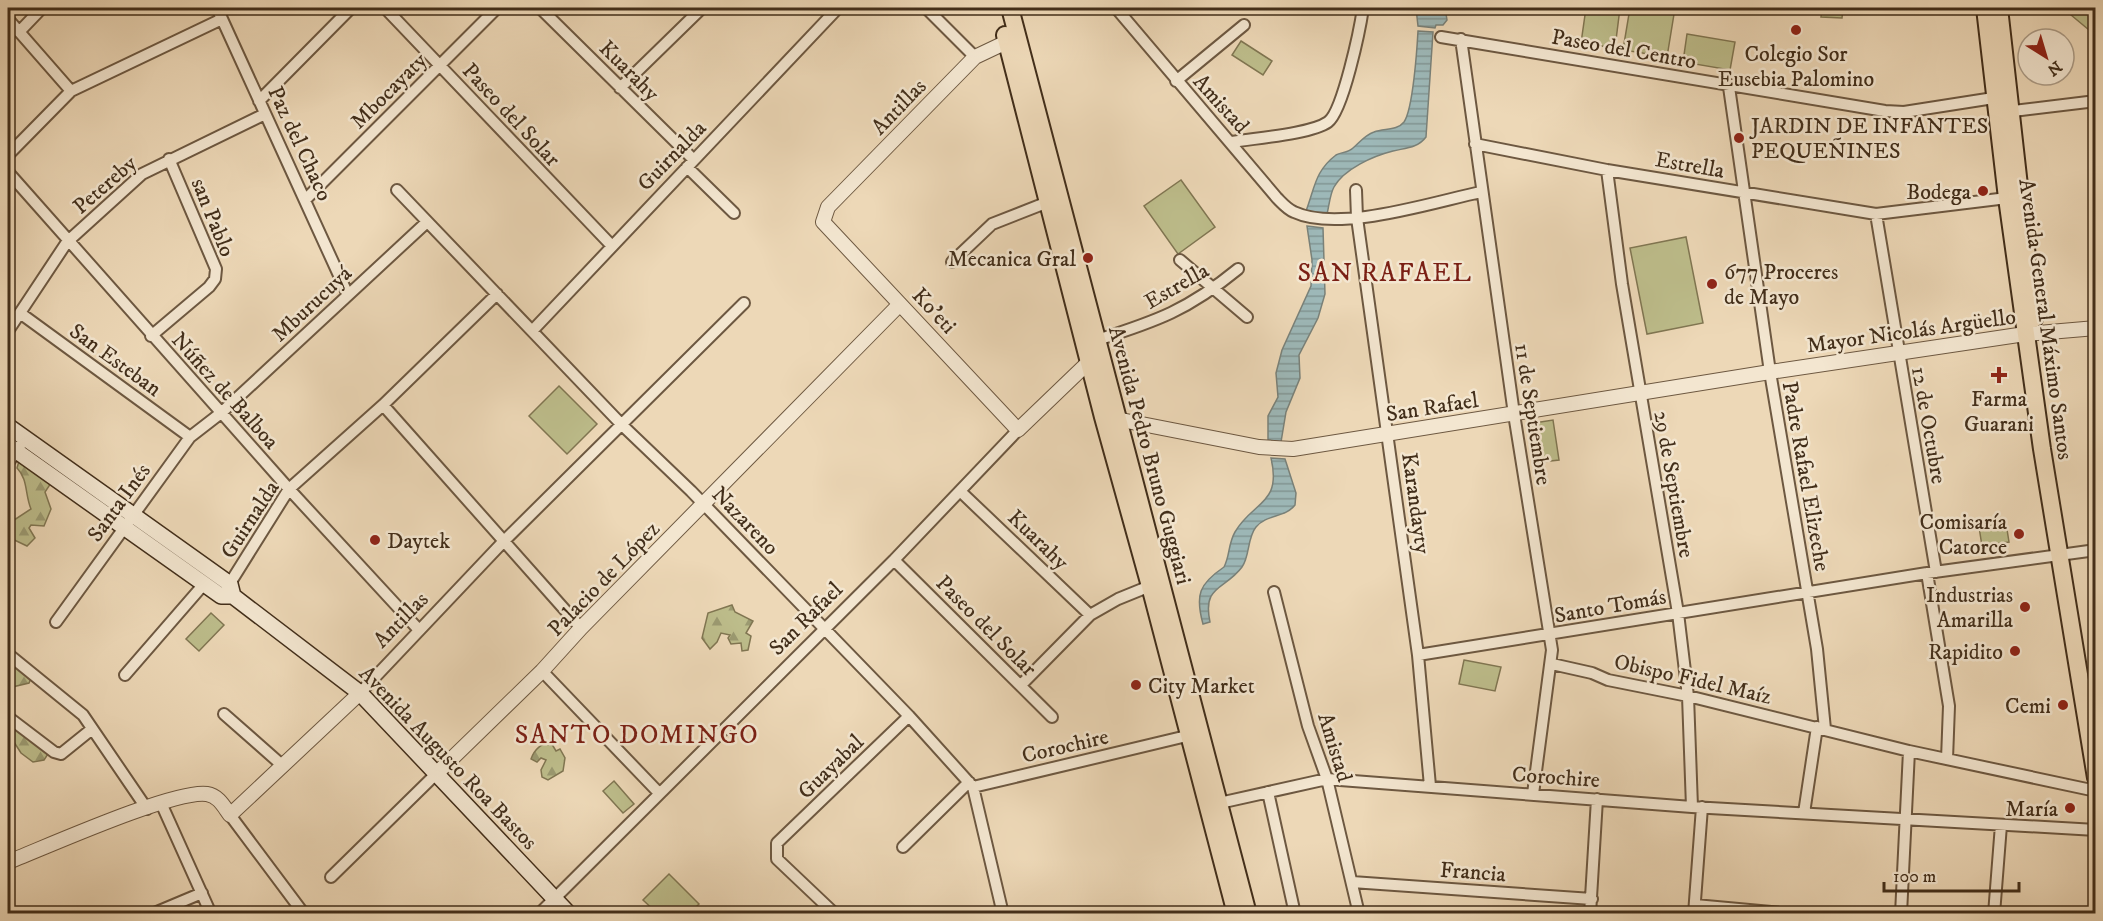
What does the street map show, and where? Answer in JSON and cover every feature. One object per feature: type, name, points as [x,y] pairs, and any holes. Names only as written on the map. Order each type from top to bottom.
[{"type":"main road","name":"Avenida Pedro Bruno Guggiari","points":[[999,8],[1012,40],[1095,351],[1150,586],[1195,734]]},
{"type":"main road","name":"Avenida Pedro Bruno Guggiari","points":[[1010,8],[1012,40],[1048,202],[1095,351]]},
{"type":"main road","name":"Avenida General Máximo Santos","points":[[1984,8],[2003,105],[2031,333]]},
{"type":"main road","name":"Avenida General Máximo Santos","points":[[1999,8],[2007,198],[2031,333],[2065,554],[2096,778]]},
{"type":"main road","name":"Avenida Pedro Bruno Guggiari","points":[[1110,418],[1214,804],[1248,914]]},
{"type":"main road","name":"Avenida Augusto Roa Bastos","points":[[8,426],[14,449],[128,522],[228,592],[360,693],[569,914]]},
{"type":"main road","name":"Avenida Augusto Roa Bastos","points":[[128,522],[204,584],[228,592]]},
{"type":"main road","name":"Avenida General Máximo Santos","points":[[2065,554],[2096,705]]},
{"type":"main road","name":"Avenida Pedro Bruno Guggiari","points":[[1214,804],[1236,914]]},
{"type":"street","points":[[19,32],[42,8]]},
{"type":"street","name":"Paz del Chaco","points":[[217,8],[348,295]]},
{"type":"street","points":[[259,101],[351,8]]},
{"type":"street","name":"Paseo del Solar","points":[[385,8],[612,246]]},
{"type":"street","name":"Mbocayaty","points":[[306,199],[497,8]]},
{"type":"street","name":"Kuarahy","points":[[540,8],[691,163],[734,213]]},
{"type":"street","points":[[620,88],[702,8]]},
{"type":"street","name":"Guirnalda","points":[[533,330],[838,8]]},
{"type":"street","points":[[926,8],[975,57]]},
{"type":"street","name":"Amistad","points":[[1116,8],[1285,206],[1305,216],[1330,220],[1357,218]]},
{"type":"street","points":[[1232,142],[1313,128],[1330,120],[1340,104],[1363,8]]},
{"type":"street","points":[[8,19],[71,92]]},
{"type":"street","points":[[8,155],[71,92],[222,19]]},
{"type":"street","points":[[1176,81],[1244,25]]},
{"type":"street","name":"Paseo del Centro","points":[[1441,37],[1729,87],[1904,112],[2096,101]]},
{"type":"street","name":"11 de Septiembre","points":[[1461,39],[1514,414],[1550,635],[1552,664],[1533,794]]},
{"type":"street","name":"Antillas","points":[[823,220],[828,207],[975,57],[1012,40]]},
{"type":"street","name":"Padre Rafael Elizeche","points":[[1729,87],[1770,372],[1808,593],[1821,728],[1804,813]]},
{"type":"street","name":"Petereby","points":[[8,331],[67,242],[142,174],[265,114]]},
{"type":"street","name":"Estrella","points":[[1475,144],[1606,170],[1876,214],[2007,198]]},
{"type":"street","name":"san Pablo","points":[[151,336],[209,287],[215,279],[216,270],[169,159]]},
{"type":"street","name":"29 de Septiembre","points":[[1606,170],[1640,394],[1678,613],[1688,696],[1697,807],[1694,909]]},
{"type":"street","name":"Núñez de Balboa","points":[[8,172],[151,336],[419,630]]},
{"type":"street","name":"Nazareno","points":[[397,190],[622,425],[825,629],[971,784],[1003,914]]},
{"type":"street","name":"Karandayty","points":[[1356,190],[1357,218],[1418,655],[1430,786]]},
{"type":"street","points":[[1357,218],[1482,192]]},
{"type":"street","points":[[952,262],[992,224],[1048,202]]},
{"type":"street","name":"12 de Octubre","points":[[1876,214],[1932,572],[1949,706],[1947,759]]},
{"type":"street","name":"Ko'eti","points":[[823,220],[835,237],[1018,430]]},
{"type":"street","name":"Mburucuyá","points":[[221,413],[427,222]]},
{"type":"street","points":[[1180,260],[1247,317]]},
{"type":"street","name":"Estrella","points":[[1095,351],[1162,319],[1213,290],[1238,269]]},
{"type":"street","name":"Guirnalda","points":[[228,592],[289,489],[383,405],[497,294]]},
{"type":"street","name":"Antillas","points":[[230,815],[360,693],[503,542],[744,303]]},
{"type":"street","name":"Palacio de López","points":[[331,877],[542,671],[581,628],[900,304]]},
{"type":"street","name":"San Esteban","points":[[20,313],[190,437]]},
{"type":"street","name":"Mayor Nicolás Argüello","points":[[1770,372],[2031,333],[2096,328]]},
{"type":"street","name":"San Rafael","points":[[539,914],[894,560],[1095,351]]},
{"type":"street","name":"San Rafael","points":[[1110,418],[1259,447],[1293,449],[1770,372]]},
{"type":"street","points":[[383,405],[581,628]]},
{"type":"street","name":"Santa Inés","points":[[56,622],[190,437],[221,413]]},
{"type":"street","name":"Kuarahy","points":[[961,492],[1090,615]]},
{"type":"street","name":"Santo Tomás","points":[[1418,655],[1932,572],[2096,550]]},
{"type":"street","name":"Paseo del Solar","points":[[894,560],[1052,717]]},
{"type":"street","points":[[125,675],[204,584]]},
{"type":"street","points":[[1021,685],[1090,615],[1118,599],[1150,586]]},
{"type":"street","name":"Amistad","points":[[1274,592],[1308,726],[1327,779],[1359,914]]},
{"type":"street","points":[[8,654],[84,715],[147,809]]},
{"type":"street","name":"Obispo Fidel Maíz","points":[[1552,664],[1592,673],[1608,680],[1688,696],[1909,751],[2096,791]]},
{"type":"street","points":[[542,671],[659,793]]},
{"type":"street","points":[[224,714],[283,766]]},
{"type":"street","name":"Guayabal","points":[[835,914],[777,859],[777,843],[909,716]]},
{"type":"street","points":[[8,717],[54,752],[61,754],[92,729]]},
{"type":"street","name":"Corochire","points":[[971,784],[1195,734]]},
{"type":"street","points":[[1901,914],[1909,751]]},
{"type":"street","name":"Corochire","points":[[1214,804],[1327,779],[1697,807],[2096,830]]},
{"type":"street","points":[[903,847],[971,784]]},
{"type":"street","points":[[1268,792],[1295,914]]},
{"type":"street","points":[[8,862],[160,803],[208,794],[218,799],[304,914]]},
{"type":"street","points":[[1590,914],[1597,799]]},
{"type":"street","points":[[160,803],[211,914]]},
{"type":"street","points":[[1994,914],[2001,825]]},
{"type":"street","name":"Francia","points":[[1352,882],[1592,899]]},
{"type":"street","points":[[152,914],[202,893]]},
{"type":"street","points":[[1694,909],[1792,914]]},
{"type":"green space","points":[[1586,8],[1620,8],[1615,48],[1581,43]]},
{"type":"green space","points":[[1630,8],[1675,8],[1667,57],[1623,50]]},
{"type":"green space","points":[[1822,8],[1843,8],[1842,18],[1821,17]]},
{"type":"green space","points":[[2077,8],[2095,8],[2095,35],[2071,15]]},
{"type":"green space","points":[[1687,34],[1735,42],[1730,70],[1683,62]]},
{"type":"green space","points":[[1241,41],[1272,61],[1263,75],[1232,55]]},
{"type":"green space","points":[[1181,180],[1215,227],[1178,254],[1144,206]]},
{"type":"green space","points":[[1686,237],[1703,323],[1647,334],[1630,248]]},
{"type":"green space","points":[[559,386],[597,424],[567,454],[529,416]]},
{"type":"green space","points":[[1553,420],[1559,460],[1533,463],[1528,424]]},
{"type":"green space","points":[[19,461],[51,483],[45,492],[51,509],[44,526],[31,525],[29,528],[35,538],[27,546],[8,537],[8,524],[31,509],[25,482],[17,468]]},
{"type":"green space","points":[[2006,523],[2009,542],[1982,546],[1979,527]]},
{"type":"green space","points":[[732,605],[735,612],[753,621],[746,633],[751,636],[748,650],[742,651],[741,643],[731,644],[728,638],[730,635],[721,633],[717,642],[710,649],[702,638],[708,613]]},
{"type":"green space","points":[[211,613],[224,625],[199,651],[186,639]]},
{"type":"green space","points":[[8,658],[32,676],[29,683],[8,688]]},
{"type":"green space","points":[[1464,660],[1501,667],[1495,691],[1459,684]]},
{"type":"green space","points":[[16,727],[48,754],[44,760],[33,762],[21,753],[10,736]]},
{"type":"green space","points":[[550,741],[556,751],[560,749],[565,758],[563,771],[548,780],[542,777],[541,770],[546,760],[541,758],[537,762],[531,759],[539,747]]},
{"type":"green space","points":[[614,781],[634,804],[623,813],[603,791]]},
{"type":"green space","points":[[669,874],[699,904],[690,913],[657,913],[643,900]]},
{"type":"water","points":[[1416,8],[1445,8],[1447,20],[1443,25],[1436,25],[1435,28],[1418,26]]},
{"type":"water","points":[[1418,31],[1433,32],[1426,137],[1415,145],[1368,160],[1345,174],[1333,190],[1327,214],[1306,211],[1316,180],[1329,161],[1336,155],[1351,150],[1371,133],[1394,128],[1404,122],[1412,92]]},
{"type":"water","points":[[1307,226],[1323,228],[1325,294],[1318,318],[1299,355],[1300,378],[1286,412],[1281,442],[1268,440],[1268,416],[1278,397],[1276,373],[1282,350],[1311,286],[1312,260]]},
{"type":"water","points":[[1271,458],[1285,459],[1296,493],[1295,505],[1256,527],[1251,536],[1245,563],[1212,594],[1208,610],[1210,622],[1203,624],[1199,605],[1201,591],[1209,579],[1224,567],[1231,541],[1242,522],[1269,494],[1273,485]]},
{"type":"place","name":"Colegio Sor Eusebia Palomino","points":[[1796,30]]},
{"type":"place","name":"JARDIN DE INFANTES PEQUEÑINES","points":[[1739,138]]},
{"type":"place","name":"Bodega","points":[[1983,191]]},
{"type":"place","name":"Mecanica Gral","points":[[1088,258]]},
{"type":"place","name":"677 Proceres de Mayo","points":[[1712,284]]},
{"type":"place","name":"Farma Guarani","points":[[1999,375]]},
{"type":"place","name":"Comisaría Catorce","points":[[2019,534]]},
{"type":"place","name":"Daytek","points":[[375,540]]},
{"type":"place","name":"Industrias Amarilla","points":[[2025,607]]},
{"type":"place","name":"Rapidito","points":[[2015,651]]},
{"type":"place","name":"City Market","points":[[1136,685]]},
{"type":"place","name":"Cemi","points":[[2063,705]]},
{"type":"place","name":"María","points":[[2070,808]]},
{"type":"district","name":"SAN RAFAEL","points":[[1385,272]]},
{"type":"district","name":"SANTO DOMINGO","points":[[637,734]]}]
